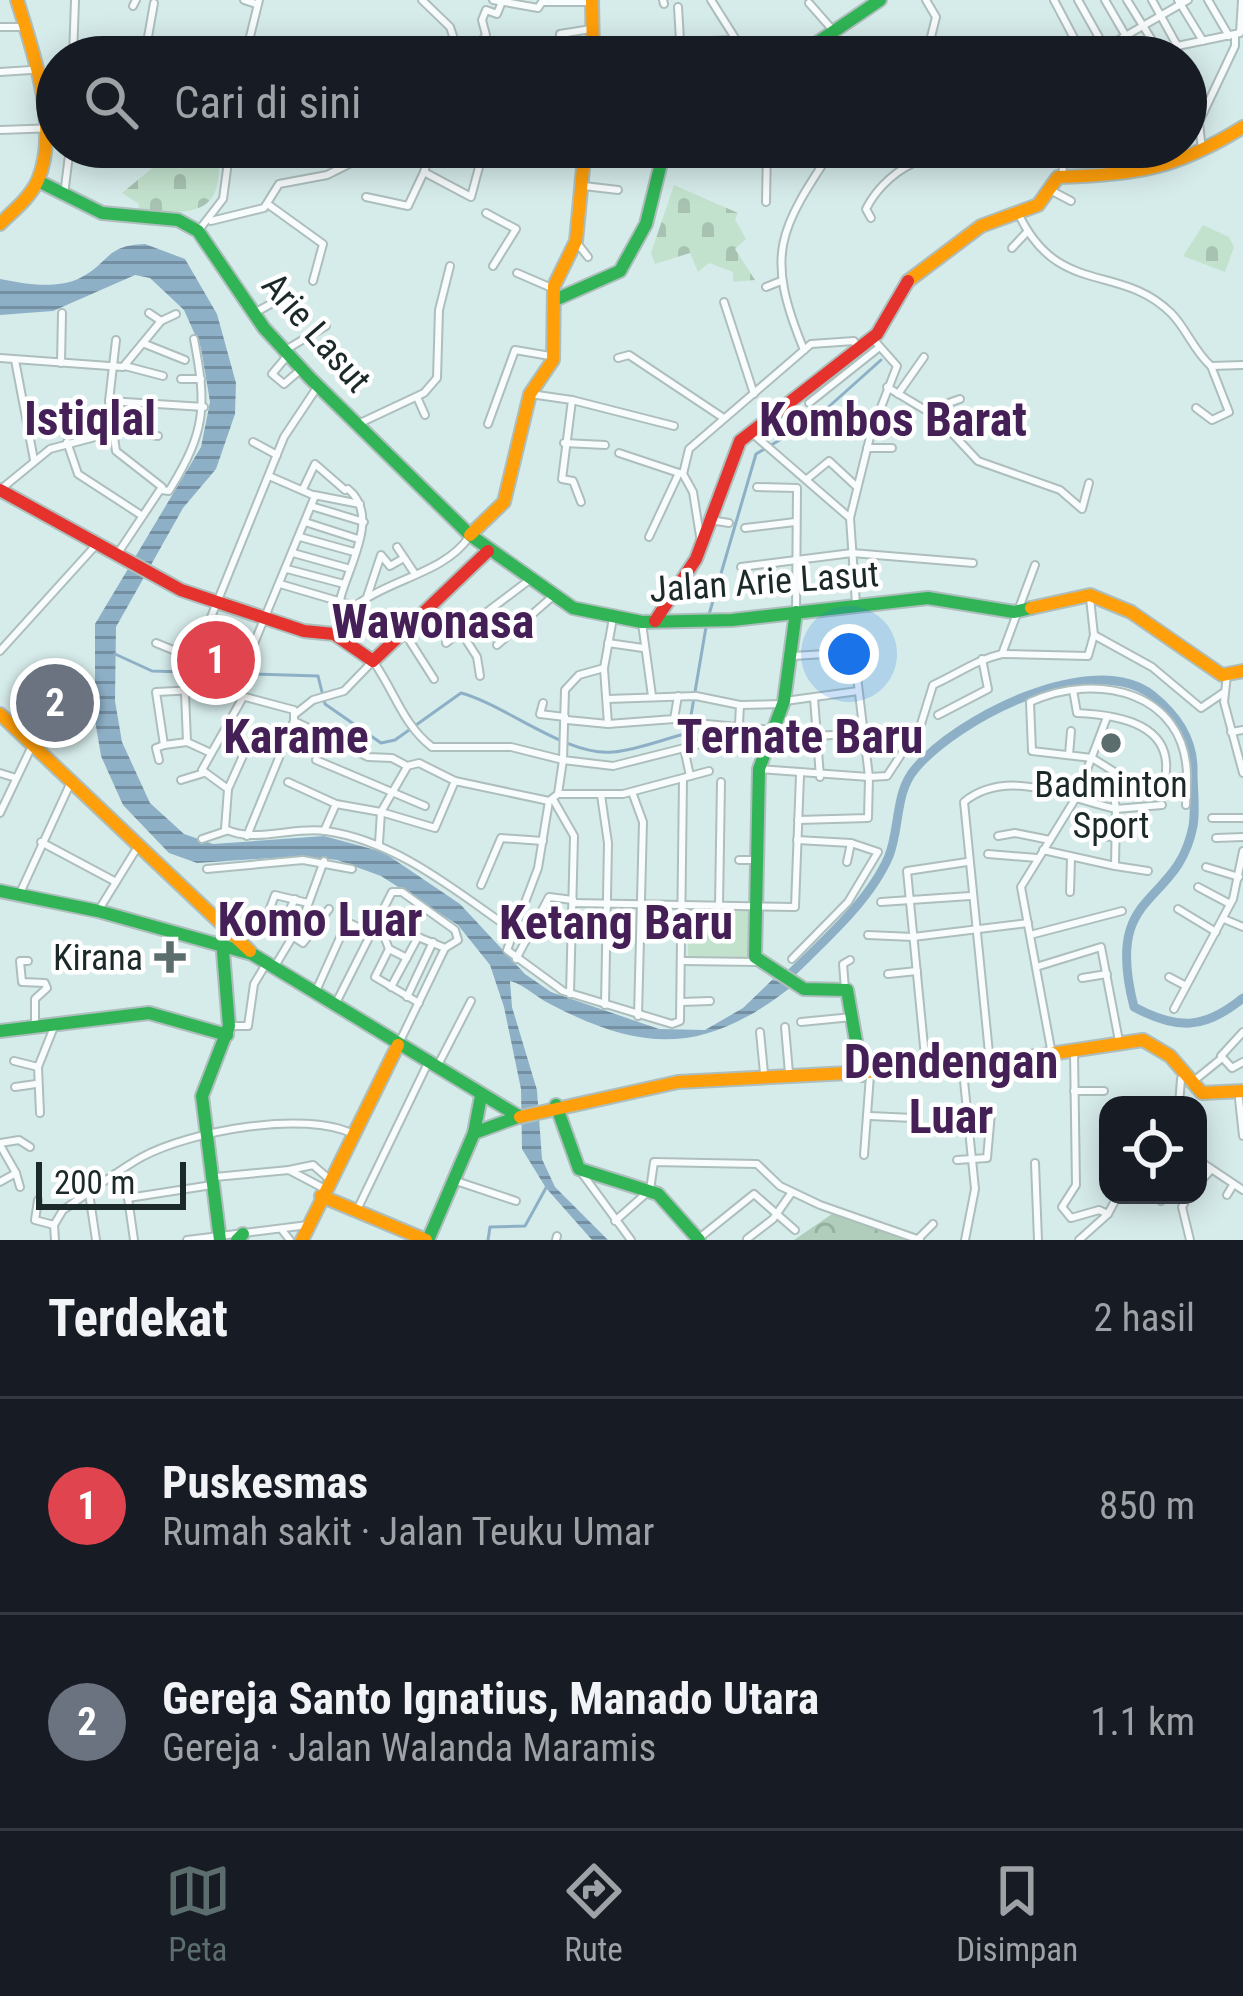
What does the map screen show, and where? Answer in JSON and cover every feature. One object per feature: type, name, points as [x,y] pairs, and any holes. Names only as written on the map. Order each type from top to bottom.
[{"type":"main road","points":[[16,0],[36,73]]},
{"type":"main road","points":[[592,1],[594,36]]},
{"type":"main road","points":[[821,36],[870,2]]},
{"type":"main road","points":[[1207,148],[1243,127]]},
{"type":"main road","points":[[0,224],[38,181],[41,168]]},
{"type":"main road","points":[[470,535],[504,502],[530,394],[554,357],[556,294],[576,241],[583,168]]},
{"type":"main road","points":[[556,294],[620,271],[646,224],[659,168]]},
{"type":"main road","points":[[649,621],[688,573],[734,450],[857,347],[875,342],[909,280],[964,236],[1038,205],[1063,176],[1136,175],[1155,168]]},
{"type":"main road","points":[[38,181],[102,213],[178,220],[198,231]]},
{"type":"main road","name":"Arie Lasut","points":[[198,231],[253,314],[286,353],[470,535]]},
{"type":"main road","points":[[0,490],[158,578],[217,605],[334,634],[373,661],[488,551]]},
{"type":"main road","name":"Jalan Arie Lasut","points":[[470,535],[552,597],[613,618],[732,620],[856,604],[946,599],[1014,613],[1090,595]]},
{"type":"main road","points":[[1090,595],[1131,612],[1227,676],[1243,671]]},
{"type":"main road","points":[[796,612],[783,702],[759,770],[753,907],[761,964],[804,989],[845,989],[866,1075]]},
{"type":"main road","points":[[0,714],[252,954],[516,1118]]},
{"type":"main road","points":[[0,891],[98,911],[252,954]]},
{"type":"main road","points":[[203,944],[214,939],[221,926]]},
{"type":"main road","points":[[220,1238],[202,1096],[228,1030],[221,926]]},
{"type":"main road","points":[[0,1031],[149,1013],[228,1030]]},
{"type":"main road","points":[[474,1133],[553,1106],[678,1082],[963,1067],[1120,1044],[1156,1052],[1183,1085],[1185,1098],[1200,1104],[1242,1096]]},
{"type":"main road","points":[[302,1240],[394,1046]]},
{"type":"main road","points":[[325,1188],[356,1212],[427,1240],[474,1133],[481,1096]]},
{"type":"main road","points":[[553,1106],[579,1169],[650,1190],[698,1239]]},
{"type":"street","points":[[73,36],[74,0]]},
{"type":"street","points":[[244,0],[258,2],[250,36]]},
{"type":"street","points":[[422,0],[442,15],[452,36]]},
{"type":"street","points":[[711,0],[730,36]]},
{"type":"street","points":[[926,0],[936,17],[931,36]]},
{"type":"street","points":[[1078,0],[1098,36]]},
{"type":"street","points":[[1105,0],[1123,36]]},
{"type":"street","points":[[1126,0],[1147,36]]},
{"type":"street","points":[[1152,0],[1172,36]]},
{"type":"street","points":[[1207,105],[1234,46],[1208,0]]},
{"type":"street","points":[[1207,40],[1240,34],[1242,0]]},
{"type":"street","points":[[486,36],[482,20],[487,10],[497,14],[498,2],[521,9],[538,8],[542,2],[592,1]]},
{"type":"street","points":[[1056,1],[1075,36]]},
{"type":"street","points":[[1127,36],[1182,1],[1200,36]]},
{"type":"street","points":[[148,36],[154,3]]},
{"type":"street","points":[[809,3],[831,28]]},
{"type":"street","points":[[678,7],[680,36]]},
{"type":"street","points":[[0,27],[26,27]]},
{"type":"street","points":[[560,36],[594,29]]},
{"type":"street","points":[[0,72],[35,69]]},
{"type":"street","points":[[0,130],[36,129]]},
{"type":"street","points":[[64,195],[68,168]]},
{"type":"street","points":[[211,221],[223,199],[227,168]]},
{"type":"street","points":[[198,231],[211,221],[269,205],[279,184],[321,177],[341,168]]},
{"type":"street","points":[[366,197],[408,206],[425,168]]},
{"type":"street","points":[[424,172],[471,197],[479,168]]},
{"type":"street","points":[[766,202],[767,168]]},
{"type":"street","points":[[804,350],[781,281],[782,235],[817,168]]},
{"type":"street","points":[[871,218],[866,209],[872,199],[902,168]]},
{"type":"street","points":[[1063,168],[1063,176]]},
{"type":"street","points":[[581,187],[589,183],[619,190]]},
{"type":"street","points":[[1048,191],[1071,201]]},
{"type":"street","points":[[269,205],[323,244],[314,281]]},
{"type":"street","points":[[1018,213],[1027,232],[1071,273],[1125,288],[1171,313],[1210,366],[1228,412],[1212,420],[1196,408]]},
{"type":"street","points":[[486,214],[516,229],[493,266]]},
{"type":"street","points":[[1012,248],[1027,232]]},
{"type":"street","points":[[576,241],[588,257]]},
{"type":"street","points":[[358,424],[431,387],[440,370],[438,319],[450,266]]},
{"type":"street","points":[[517,272],[556,294]]},
{"type":"street","points":[[766,287],[781,281]]},
{"type":"street","points":[[253,314],[289,294]]},
{"type":"street","points":[[724,302],[754,394]]},
{"type":"street","points":[[61,363],[62,313]]},
{"type":"street","points":[[149,313],[160,321]]},
{"type":"street","points":[[125,366],[141,343],[155,334],[160,321],[176,314]]},
{"type":"street","points":[[301,369],[280,383],[272,368],[326,326]]},
{"type":"street","points":[[116,340],[110,401],[117,455],[161,490],[170,490],[187,462],[204,407],[194,339]]},
{"type":"street","points":[[649,537],[681,474],[688,449],[722,417],[804,350],[832,339],[857,347]]},
{"type":"street","points":[[809,403],[875,342],[897,361],[867,448],[850,518],[856,604]]},
{"type":"street","points":[[141,343],[185,361]]},
{"type":"street","points":[[488,424],[515,350],[554,357]]},
{"type":"street","points":[[618,358],[629,355],[648,365],[722,417]]},
{"type":"street","points":[[898,394],[924,357]]},
{"type":"street","points":[[0,358],[125,366],[163,376]]},
{"type":"street","points":[[15,360],[34,460]]},
{"type":"street","points":[[1210,366],[1243,365]]},
{"type":"street","points":[[181,379],[202,379]]},
{"type":"street","points":[[187,742],[189,672],[297,412],[318,386]]},
{"type":"street","points":[[887,387],[935,416],[978,460],[1060,490],[1082,509],[1089,482]]},
{"type":"street","points":[[530,394],[674,425]]},
{"type":"street","points":[[417,397],[425,415]]},
{"type":"street","points":[[935,416],[943,405],[960,398]]},
{"type":"street","points":[[572,400],[562,479],[573,481],[581,502]]},
{"type":"street","points":[[110,401],[204,407]]},
{"type":"street","points":[[0,490],[34,460],[67,442],[111,430],[158,436]]},
{"type":"street","points":[[750,432],[777,450],[850,518]]},
{"type":"street","points":[[67,442],[78,474],[141,514]]},
{"type":"street","points":[[253,442],[278,455]]},
{"type":"street","points":[[564,443],[605,445]]},
{"type":"street","points":[[867,448],[892,448]]},
{"type":"street","points":[[619,453],[681,474],[693,492],[702,539]]},
{"type":"street","points":[[807,479],[829,461],[856,485],[856,491]]},
{"type":"street","points":[[303,489],[315,464],[360,504],[364,522],[340,600]]},
{"type":"street","points":[[269,476],[315,495],[360,504]]},
{"type":"street","points":[[757,488],[796,488],[796,612]]},
{"type":"street","points":[[123,556],[141,514],[161,490]]},
{"type":"street","points":[[248,658],[315,495]]},
{"type":"street","points":[[311,506],[364,522]]},
{"type":"street","points":[[708,523],[711,518],[729,523]]},
{"type":"street","points":[[305,522],[358,539]]},
{"type":"street","points":[[745,528],[797,522]]},
{"type":"street","points":[[334,634],[355,606],[454,553],[470,535]]},
{"type":"street","points":[[300,537],[354,552]]},
{"type":"street","points":[[0,651],[99,542]]},
{"type":"street","points":[[397,547],[416,574]]},
{"type":"street","points":[[293,553],[349,569]]},
{"type":"street","points":[[741,567],[852,553],[973,563]]},
{"type":"street","points":[[366,601],[381,555],[390,566],[404,558]]},
{"type":"street","points":[[1002,654],[1035,565]]},
{"type":"street","points":[[286,569],[344,584]]},
{"type":"street","points":[[446,643],[528,581]]},
{"type":"street","points":[[280,584],[355,606]]},
{"type":"street","points":[[759,770],[820,777],[887,776],[907,751],[928,692],[938,682],[1002,654],[1088,656],[1094,635],[1090,595]]},
{"type":"street","points":[[497,645],[552,597]]},
{"type":"street","points":[[608,724],[604,668],[613,618]]},
{"type":"street","points":[[649,621],[643,648],[652,696]]},
{"type":"street","points":[[403,630],[434,680]]},
{"type":"street","points":[[461,632],[477,657],[480,676]]},
{"type":"street","points":[[1094,635],[1152,667],[1201,709],[1223,693]]},
{"type":"street","points":[[156,643],[195,658]]},
{"type":"street","points":[[608,643],[643,648]]},
{"type":"street","points":[[798,820],[868,818],[869,777],[854,650]]},
{"type":"street","points":[[477,657],[488,653]]},
{"type":"street","points":[[790,658],[825,654]]},
{"type":"street","points":[[938,715],[988,689],[982,659]]},
{"type":"street","points":[[294,718],[323,697],[342,692],[373,661],[394,691],[411,730],[432,747],[511,747],[563,760],[628,764],[684,748],[770,737],[864,734]]},
{"type":"street","points":[[604,668],[579,675],[567,686],[563,760],[543,841],[507,947],[516,959],[570,994],[672,1024],[680,1021],[683,961],[684,748]]},
{"type":"street","points":[[1227,676],[1223,693],[1243,773]]},
{"type":"street","points":[[164,746],[156,692],[215,689],[294,710],[247,836]]},
{"type":"street","points":[[1113,771],[1092,758],[1032,751],[1030,704],[1073,690],[1114,689],[1152,704],[1184,746],[1186,805]]},
{"type":"street","points":[[1073,690],[1076,712],[1156,734],[1167,756],[1165,779]]},
{"type":"street","points":[[607,699],[698,696],[740,705],[858,691]]},
{"type":"street","points":[[543,703],[539,714],[608,724],[676,718],[678,696]]},
{"type":"street","points":[[814,698],[820,777]]},
{"type":"street","points":[[204,773],[242,699]]},
{"type":"street","points":[[737,744],[740,705]]},
{"type":"street","points":[[1052,1052],[1021,887],[1077,796],[1107,717]]},
{"type":"street","points":[[294,718],[368,757],[392,758],[407,766]]},
{"type":"street","points":[[694,723],[770,737]]},
{"type":"street","points":[[1231,732],[1243,730]]},
{"type":"street","points":[[1070,755],[1071,731]]},
{"type":"street","points":[[159,760],[156,748],[187,742],[212,752]]},
{"type":"street","points":[[1,809],[33,744]]},
{"type":"street","points":[[426,766],[432,747]]},
{"type":"street","points":[[227,831],[228,789],[246,749]]},
{"type":"street","points":[[316,760],[425,806]]},
{"type":"street","points":[[379,844],[381,812],[390,790],[412,762],[455,781],[553,798],[632,792],[709,771]]},
{"type":"street","points":[[0,772],[16,778]]},
{"type":"street","points":[[204,773],[228,789]]},
{"type":"street","points":[[181,780],[204,773]]},
{"type":"street","points":[[516,959],[548,898],[608,904],[795,907],[800,776]]},
{"type":"street","points":[[1115,866],[1116,791],[1187,776]]},
{"type":"street","points":[[289,782],[336,804],[434,829],[455,781]]},
{"type":"street","points":[[19,896],[71,782]]},
{"type":"street","points":[[719,905],[721,782]]},
{"type":"street","points":[[990,1064],[962,808],[979,791],[1034,787],[1116,808],[1162,805]]},
{"type":"street","points":[[632,792],[643,821],[638,1016]]},
{"type":"street","points":[[601,795],[607,823],[605,1005]]},
{"type":"street","points":[[553,798],[574,836],[570,994]]},
{"type":"street","points":[[324,831],[336,804]]},
{"type":"street","points":[[1212,818],[1243,818]]},
{"type":"street","points":[[202,838],[227,831],[247,836],[324,831],[379,844],[515,932]]},
{"type":"street","points":[[998,836],[1015,833],[1051,840]]},
{"type":"street","points":[[1089,836],[1118,837]]},
{"type":"street","points":[[1216,838],[1243,837]]},
{"type":"street","points":[[481,885],[501,838],[543,841]]},
{"type":"street","points":[[792,959],[848,902],[876,859],[877,848],[797,840]]},
{"type":"street","points":[[40,842],[116,882]]},
{"type":"street","points":[[847,862],[851,842]]},
{"type":"street","points":[[98,911],[138,846]]},
{"type":"street","points":[[1042,850],[1148,871]]},
{"type":"street","points":[[1174,1009],[1232,901],[1243,850]]},
{"type":"street","points":[[988,854],[1037,858]]},
{"type":"street","points":[[1070,892],[1071,858]]},
{"type":"street","points":[[739,860],[754,860]]},
{"type":"street","points":[[228,1030],[248,1026],[254,984],[293,938],[324,861]]},
{"type":"street","points":[[207,868],[324,861],[352,869]]},
{"type":"street","points":[[926,1070],[907,874],[914,867],[967,862]]},
{"type":"street","points":[[1207,867],[1241,872]]},
{"type":"street","points":[[1198,887],[1243,902]]},
{"type":"street","points":[[336,1003],[398,891],[457,932],[458,940],[445,948],[394,1046]]},
{"type":"street","points":[[308,903],[275,895],[266,916],[293,938],[310,940],[329,909]]},
{"type":"street","points":[[280,929],[289,895]]},
{"type":"street","points":[[881,902],[970,896]]},
{"type":"street","points":[[1178,910],[1216,932]]},
{"type":"street","points":[[1030,935],[1122,911]]},
{"type":"street","points":[[1223,919],[1243,926]]},
{"type":"street","points":[[316,991],[347,922],[384,936],[382,944],[406,958]]},
{"type":"street","points":[[868,935],[913,937],[1028,923]]},
{"type":"street","points":[[391,987],[418,938],[445,948]]},
{"type":"street","points":[[407,997],[430,941]]},
{"type":"street","points":[[389,949],[375,977],[419,1003]]},
{"type":"street","points":[[1036,968],[1102,949],[1120,1044]]},
{"type":"street","points":[[845,989],[843,964],[850,960]]},
{"type":"street","points":[[28,961],[20,962],[22,982],[45,982],[47,988],[34,1003],[36,1030]]},
{"type":"street","points":[[683,961],[761,964]]},
{"type":"street","points":[[888,974],[917,971]]},
{"type":"street","points":[[1082,978],[1106,974]]},
{"type":"street","points":[[1169,977],[1186,986]]},
{"type":"street","points":[[356,1212],[471,1001]]},
{"type":"street","points":[[681,1002],[710,1001]]},
{"type":"street","points":[[801,1022],[852,1017]]},
{"type":"street","points":[[40,1112],[38,1067],[54,1027]]},
{"type":"street","points":[[785,1027],[789,1076]]},
{"type":"street","points":[[760,1032],[765,1077]]},
{"type":"street","points":[[1181,1096],[1183,1085],[1222,1058],[1243,1032]]},
{"type":"street","points":[[1074,1050],[1076,1185],[1062,1208],[1071,1218],[1100,1210],[1108,1214]]},
{"type":"street","points":[[1222,1058],[1232,1068],[1243,1062]]},
{"type":"street","points":[[14,1061],[38,1067]]},
{"type":"street","points":[[963,1067],[974,1207],[965,1240]]},
{"type":"street","points":[[865,1155],[870,1117],[866,1075]]},
{"type":"street","points":[[15,1087],[48,1079]]},
{"type":"street","points":[[1074,1091],[1104,1091]]},
{"type":"street","points":[[1242,1096],[1243,1136]]},
{"type":"street","points":[[957,1160],[987,1158],[991,1114],[967,1114]]},
{"type":"street","points":[[870,1117],[913,1118]]},
{"type":"street","points":[[56,1240],[54,1225],[63,1210],[141,1158],[205,1136],[320,1121],[353,1134]]},
{"type":"street","points":[[20,1187],[0,1144],[19,1141],[30,1147]]},
{"type":"street","points":[[615,1221],[650,1190],[653,1162],[674,1159],[760,1164],[776,1183],[793,1192],[919,1239],[933,1224]]},
{"type":"street","points":[[1035,1163],[1038,1240]]},
{"type":"street","points":[[128,1198],[313,1165],[325,1188]]},
{"type":"street","points":[[579,1169],[631,1240]]},
{"type":"street","points":[[289,1170],[325,1188]]},
{"type":"street","points":[[1209,1172],[1243,1190]]},
{"type":"street","points":[[0,1182],[16,1173]]},
{"type":"street","points":[[115,1174],[128,1198],[134,1240]]},
{"type":"street","points":[[453,1180],[516,1202]]},
{"type":"street","points":[[1227,1195],[1233,1185]]},
{"type":"street","points":[[746,1239],[778,1214],[793,1192]]},
{"type":"street","points":[[89,1193],[96,1240]]},
{"type":"street","points":[[698,1239],[754,1194],[795,1230]]},
{"type":"street","points":[[38,1200],[34,1219],[54,1225]]},
{"type":"street","points":[[1079,1240],[1113,1204]]},
{"type":"street","points":[[1184,1204],[1190,1240]]},
{"type":"street","points":[[187,1240],[310,1225]]},
{"type":"street","points":[[282,1230],[290,1240]]},
{"type":"green space","points":[[152,168],[219,168],[211,199],[191,210],[138,211],[139,204],[122,193]]},
{"type":"green space","points":[[674,185],[738,213],[735,219],[746,239],[735,249],[755,280],[733,282],[733,272],[709,263],[698,272],[690,253],[655,264],[651,253]]},
{"type":"green space","points":[[1203,225],[1229,237],[1234,247],[1225,272],[1183,256]]},
{"type":"green space","points":[[688,908],[752,909],[752,958],[688,958]]},
{"type":"green space","points":[[835,1212],[914,1240],[794,1240]]},
{"type":"water","points":[[145,244],[185,259],[217,314],[236,383],[235,414],[216,469],[183,508],[116,627],[115,701],[122,742],[150,803],[184,834],[213,844],[324,836],[383,852],[460,904],[525,974],[551,992],[659,1029],[705,1030],[743,1008],[773,979],[790,988],[730,1025],[674,1039],[616,1032],[510,981],[512,1007],[537,1090],[542,1159],[555,1187],[608,1240],[592,1240],[546,1188],[522,1149],[521,1089],[504,1007],[490,965],[458,925],[381,876],[337,860],[301,856],[197,863],[169,853],[123,805],[101,756],[95,720],[95,624],[201,447],[210,402],[201,348],[184,310],[150,278],[135,275],[53,311],[0,315],[0,279],[39,285],[69,282],[122,248]]},
{"type":"waterway","points":[[708,618],[756,454],[815,419],[881,360]]},
{"type":"waterway","points":[[115,654],[152,671],[318,676],[325,704],[381,743],[395,740],[461,693],[576,747],[613,752],[688,733],[706,627]]},
{"type":"waterway","points":[[783,981],[869,890],[889,856],[904,788],[934,750],[992,711],[1026,696],[1095,680],[1126,683],[1152,695],[1182,729],[1193,760],[1194,820],[1185,853],[1135,918],[1128,939],[1134,1007],[1164,1020],[1190,1023],[1216,1016],[1243,998]]},
{"type":"waterway","points":[[488,1240],[490,1227],[525,1226],[547,1186]]},
{"type":"traffic: fast","points":[[827,36],[880,0]]},
{"type":"traffic: fast","points":[[557,299],[620,271],[646,224],[660,168]]},
{"type":"traffic: fast","points":[[38,181],[102,213],[178,220],[198,231],[264,328],[310,378],[470,535],[573,608],[642,622],[732,620],[928,598],[1014,612],[1031,608]]},
{"type":"traffic: fast","points":[[796,612],[784,701],[759,769],[755,957],[804,989],[847,990],[862,1075]]},
{"type":"traffic: fast","points":[[0,891],[98,911],[252,954],[520,1117]]},
{"type":"traffic: fast","points":[[220,1240],[202,1096],[229,1026],[222,939]]},
{"type":"traffic: fast","points":[[0,1031],[149,1013],[227,1035]]},
{"type":"traffic: fast","points":[[428,1240],[474,1133],[481,1096]]},
{"type":"traffic: fast","points":[[556,1105],[579,1169],[658,1194],[699,1240]]},
{"type":"traffic: fast","points":[[474,1133],[515,1118]]},
{"type":"traffic: fast","points":[[237,1240],[243,1234]]},
{"type":"traffic: slow","points":[[17,0],[36,66]]},
{"type":"traffic: slow","points":[[592,0],[593,36]]},
{"type":"traffic: slow","points":[[1207,147],[1243,127]]},
{"type":"traffic: slow","points":[[0,224],[35,187],[41,168]]},
{"type":"traffic: slow","points":[[470,535],[504,502],[530,394],[553,360],[554,286],[576,241],[583,168]]},
{"type":"traffic: slow","points":[[908,281],[981,226],[1038,205],[1058,177],[1148,168]]},
{"type":"traffic: slow","points":[[1031,608],[1090,595],[1131,612],[1222,675],[1243,671]]},
{"type":"traffic: slow","points":[[0,714],[250,951]]},
{"type":"traffic: slow","points":[[520,1117],[678,1082],[963,1067],[1143,1040],[1170,1056],[1202,1093],[1243,1091]]},
{"type":"traffic: slow","points":[[302,1240],[398,1045]]},
{"type":"traffic: slow","points":[[321,1196],[426,1240]]},
{"type":"traffic: jam","points":[[655,621],[696,559],[740,441],[877,334],[908,281]]},
{"type":"traffic: jam","points":[[0,490],[181,590],[304,631],[334,634],[373,661],[488,551]]},
{"type":"place","name":"Puskesmas","points":[[216,660]]},
{"type":"place","name":"Gereja Santo Ignatius, Manado Utara","points":[[55,703]]},
{"type":"place","name":"Badminton Sport","points":[[1111,743]]},
{"type":"place","name":"Kirana","points":[[170,957]]},
{"type":"district","name":"Istiqlal","points":[[90,418]]},
{"type":"district","name":"Kombos Barat","points":[[893,419]]},
{"type":"district","name":"Wawonasa","points":[[433,621]]},
{"type":"district","name":"Karame","points":[[296,736]]},
{"type":"district","name":"Ternate Baru","points":[[800,736]]},
{"type":"district","name":"Komo Luar","points":[[320,919]]},
{"type":"district","name":"Ketang Baru","points":[[616,922]]},
{"type":"district","name":"Dendengan Luar","points":[[951,1088]]}]
